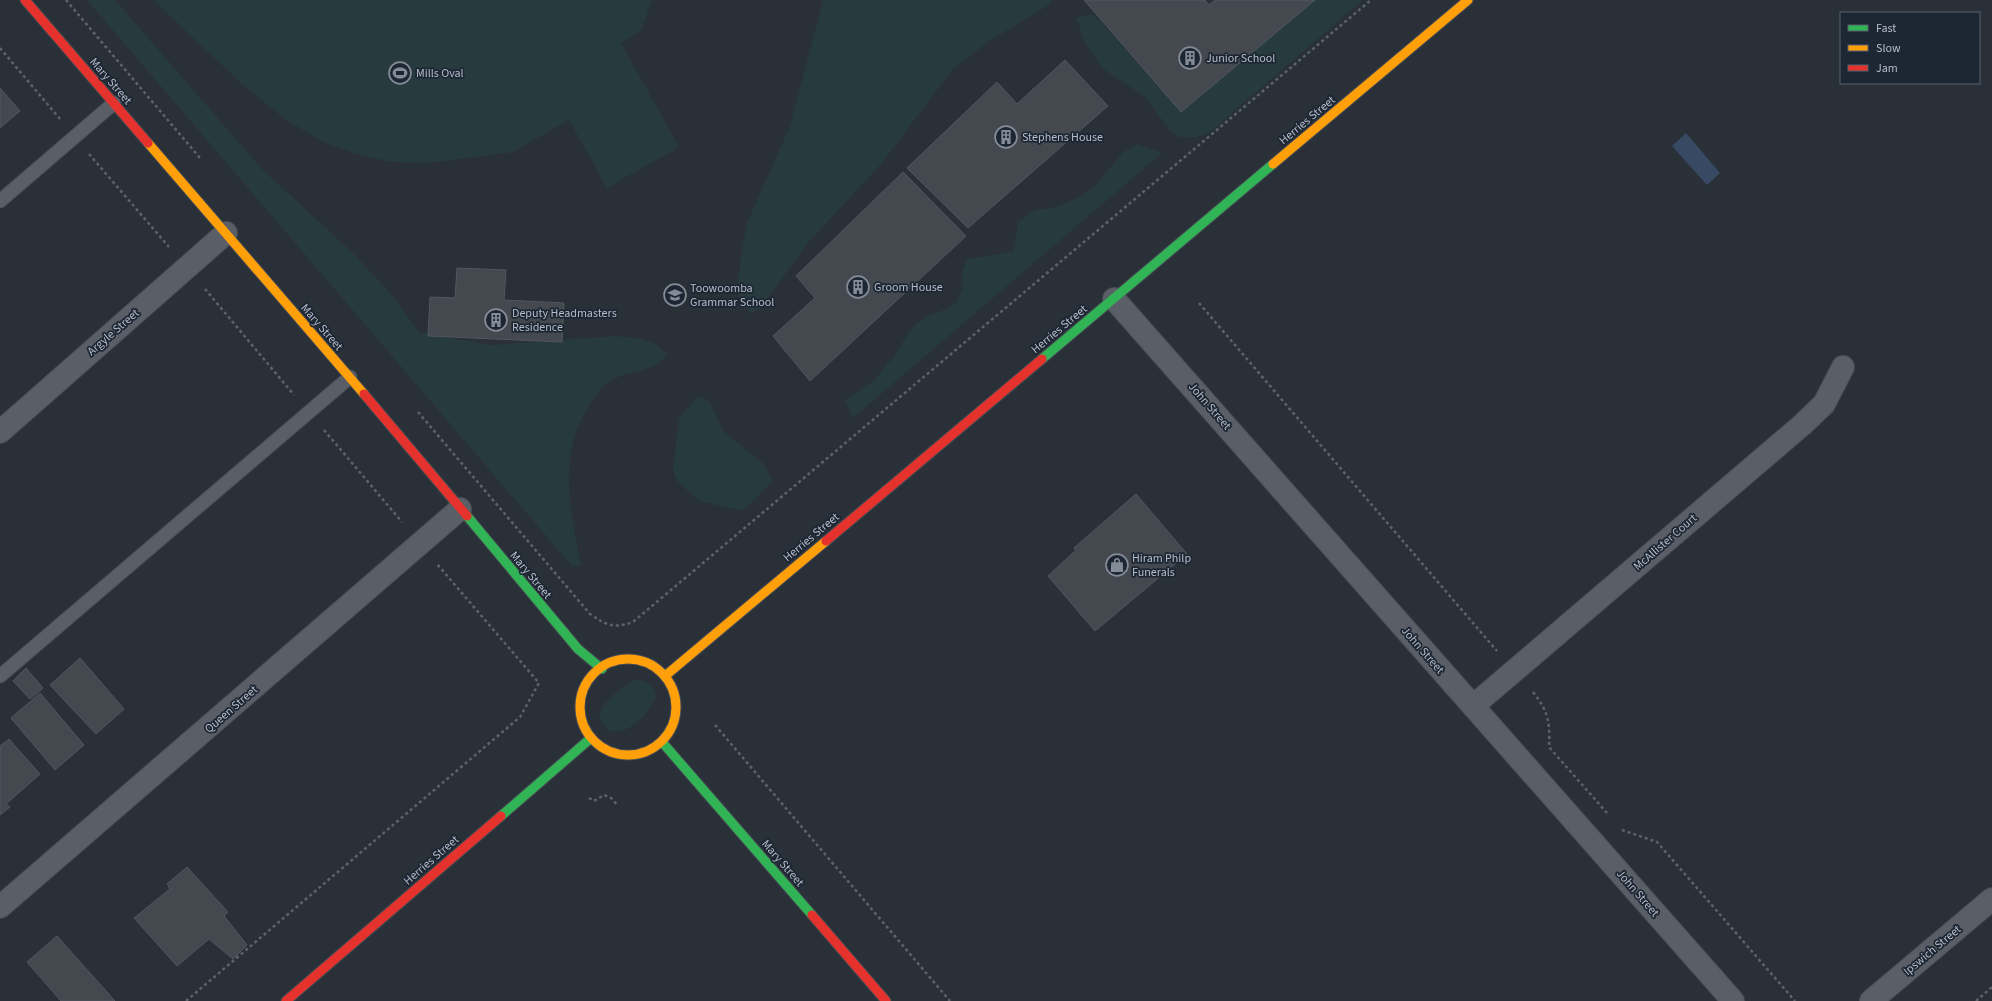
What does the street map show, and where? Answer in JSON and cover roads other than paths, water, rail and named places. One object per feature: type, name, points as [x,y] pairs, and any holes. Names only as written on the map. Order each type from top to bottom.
[{"type":"main road","name":"Mary Street","points":[[25,0],[350,377],[578,649],[602,668]]},
{"type":"main road","name":"Herries Street","points":[[665,676],[1468,0]]},
{"type":"main road","points":[[629,659],[642,661],[655,667],[665,676],[673,688],[676,702],[676,716],[671,730],[662,742],[642,753],[631,756],[609,752],[591,738],[583,726],[580,713],[581,700],[583,689],[591,678],[602,668],[615,660],[629,659]]},
{"type":"main road","name":"Herries Street","points":[[286,1001],[591,738]]},
{"type":"main road","name":"Mary Street","points":[[662,742],[886,1001]]},
{"type":"street","name":"Argyle Street","points":[[0,432],[226,233]]},
{"type":"street","name":"John Street","points":[[1114,299],[1733,1001]]},
{"type":"street","name":"McAllister Court","points":[[1473,706],[1802,425],[1824,404],[1843,367]]},
{"type":"street","name":"Queen Street","points":[[0,907],[421,545],[460,509]]},
{"type":"street","name":"Ipswich Street","points":[[1871,1001],[1992,899]]},
{"type":"lane","points":[[0,201],[114,103]]},
{"type":"lane","points":[[0,676],[350,377]]},
{"type":"water","points":[[1686,133],[1720,173],[1707,185],[1672,146]]},
{"type":"place","name":"Junior School","points":[[1190,58]]},
{"type":"place","name":"Mills Oval","points":[[400,73]]},
{"type":"place","name":"Stephens House","points":[[1006,137]]},
{"type":"place","name":"Groom House","points":[[858,287]]},
{"type":"place","name":"Toowoomba Grammar School","points":[[675,295]]},
{"type":"place","name":"Deputy Headmasters Residence","points":[[496,320]]},
{"type":"place","name":"Hiram Philp Funerals","points":[[1117,565]]}]
